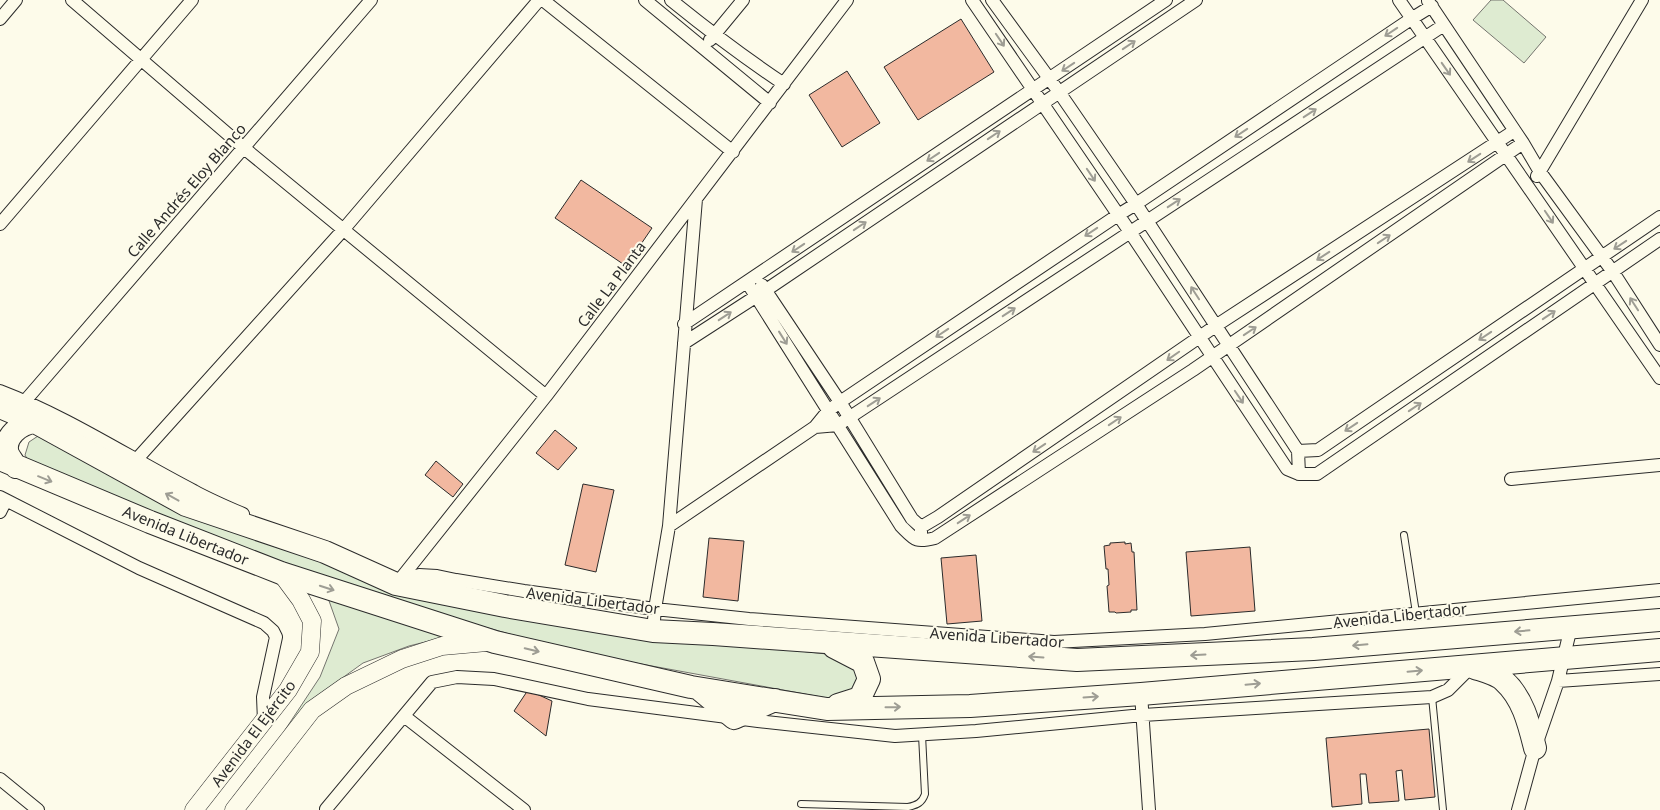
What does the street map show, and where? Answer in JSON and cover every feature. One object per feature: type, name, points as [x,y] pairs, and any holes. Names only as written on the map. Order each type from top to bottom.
[{"type":"highway","name":"Avenida Libertador","points":[[0,407],[35,422],[186,505],[325,552],[396,584],[504,606],[652,631],[1077,660],[1313,649],[1660,620]]},
{"type":"highway","points":[[8,463],[8,441],[15,430],[26,423],[35,422]]},
{"type":"highway","name":"Avenida Libertador","points":[[8,463],[280,573],[496,642],[698,688],[827,709],[1142,705],[1472,666],[1660,650]]},
{"type":"highway","points":[[713,634],[749,619]]},
{"type":"highway","points":[[827,709],[860,698],[869,679],[864,662],[828,643]]},
{"type":"highway","points":[[1472,666],[1503,680],[1519,700],[1528,721],[1535,748]]},
{"type":"highway","points":[[698,688],[734,718],[775,700]]},
{"type":"street","points":[[0,19],[16,0]]},
{"type":"street","points":[[72,0],[244,148],[546,396]]},
{"type":"street","points":[[0,224],[192,0]]},
{"type":"street","name":"Calle Andrés Eloy Blanco","points":[[25,401],[371,0]]},
{"type":"street","points":[[137,459],[343,230],[539,0]]},
{"type":"street","points":[[543,0],[733,152]]},
{"type":"street","points":[[645,0],[770,103]]},
{"type":"street","points":[[671,0],[714,35],[784,84]]},
{"type":"street","points":[[703,47],[743,0]]},
{"type":"street","name":"Calle La Planta","points":[[396,584],[546,396],[847,0]]},
{"type":"street","points":[[972,0],[1118,214],[1287,469],[1299,474],[1317,474],[1660,240]]},
{"type":"street","points":[[992,0],[1148,220],[1217,325],[1298,451],[1299,474]]},
{"type":"street","points":[[684,324],[1166,0]]},
{"type":"street","points":[[684,343],[1196,0]]},
{"type":"street","points":[[1399,0],[1660,378]]},
{"type":"street","points":[[1530,188],[1642,0]]},
{"type":"street","points":[[669,526],[815,427],[828,411],[840,402],[1411,19],[1430,3],[1523,143],[1540,172],[1614,272],[1660,346],[1642,351]]},
{"type":"street","points":[[815,427],[838,425],[850,418],[1444,25]]},
{"type":"street","points":[[921,527],[946,512],[1217,325],[1514,131]]},
{"type":"street","points":[[752,279],[828,411],[901,526],[921,542],[935,538],[1095,435],[1212,357],[1523,143]]},
{"type":"street","points":[[652,631],[669,526],[684,324],[696,198]]},
{"type":"street","points":[[1298,451],[1318,450],[1660,217]]},
{"type":"street","points":[[761,293],[840,402],[912,520],[921,527]]},
{"type":"street","name":"Avenida Libertador","points":[[0,391],[25,401],[137,459],[195,492],[325,552]]},
{"type":"street","points":[[1082,419],[1095,435]]},
{"type":"street","points":[[1511,479],[1660,465]]},
{"type":"street","points":[[0,512],[3,498],[139,568],[264,623],[273,631],[276,637],[263,697],[264,721]]},
{"type":"street","points":[[921,527],[921,542]]},
{"type":"street","name":"Avenida El Ejército","points":[[194,810],[288,690],[310,652],[312,621],[301,600],[280,573]]},
{"type":"street","name":"Avenida Libertador","points":[[396,584],[419,575],[437,576],[524,591],[655,609],[749,619],[1054,642],[1205,634],[1660,590]]},
{"type":"street","points":[[1518,810],[1535,748],[1558,681],[1571,627]]},
{"type":"street","points":[[234,810],[312,710],[346,686],[402,659],[442,646],[496,642]]},
{"type":"street","name":"Avenida Libertador","points":[[327,810],[432,682],[457,677],[494,679],[588,699],[895,736],[976,731],[1142,705],[1432,697],[1448,690],[1472,666]]},
{"type":"street","points":[[1558,681],[1660,674]]},
{"type":"street","points":[[1142,705],[1149,810]]},
{"type":"street","points":[[404,716],[524,810]]},
{"type":"street","points":[[0,779],[38,810]]},
{"type":"lane","points":[[1404,535],[1416,613]]},
{"type":"lane","points":[[1432,697],[1443,810]]},
{"type":"lane","points":[[801,804],[908,807],[917,805],[923,800],[924,794],[922,735]]},
{"type":"green space","points":[[1491,0],[1503,0],[1546,37],[1524,63],[1473,20]]},
{"type":"green space","points":[[44,432],[181,507],[553,624],[854,657],[877,674],[843,701],[570,651],[456,619],[290,568],[34,471],[25,455],[29,442]]},
{"type":"green space","points":[[328,598],[453,635],[409,646],[363,663],[327,689],[285,730],[320,677],[339,629]]},
{"type":"building","points":[[961,19],[994,72],[918,120],[884,67]]},
{"type":"building","points":[[847,71],[880,123],[842,147],[809,95]]},
{"type":"building","points":[[581,180],[652,228],[626,266],[555,218]]},
{"type":"building","points":[[555,430],[577,448],[558,470],[536,453]]},
{"type":"building","points":[[436,461],[463,484],[453,497],[425,475]]},
{"type":"building","points":[[583,484],[614,490],[596,572],[565,565]]},
{"type":"building","points":[[709,538],[744,541],[738,601],[703,597]]},
{"type":"building","points":[[1125,542],[1125,544],[1131,543],[1132,552],[1134,552],[1137,610],[1131,610],[1131,612],[1109,612],[1108,569],[1106,569],[1104,546],[1110,545],[1110,543]]},
{"type":"building","points":[[1250,547],[1255,611],[1191,616],[1186,552]]},
{"type":"building","points":[[976,555],[982,621],[947,624],[941,558]]},
{"type":"building","points":[[528,690],[552,701],[546,736],[514,711]]},
{"type":"building","points":[[1429,729],[1435,797],[1405,800],[1402,770],[1396,771],[1399,801],[1369,803],[1366,774],[1360,774],[1362,804],[1332,807],[1326,738]]}]
